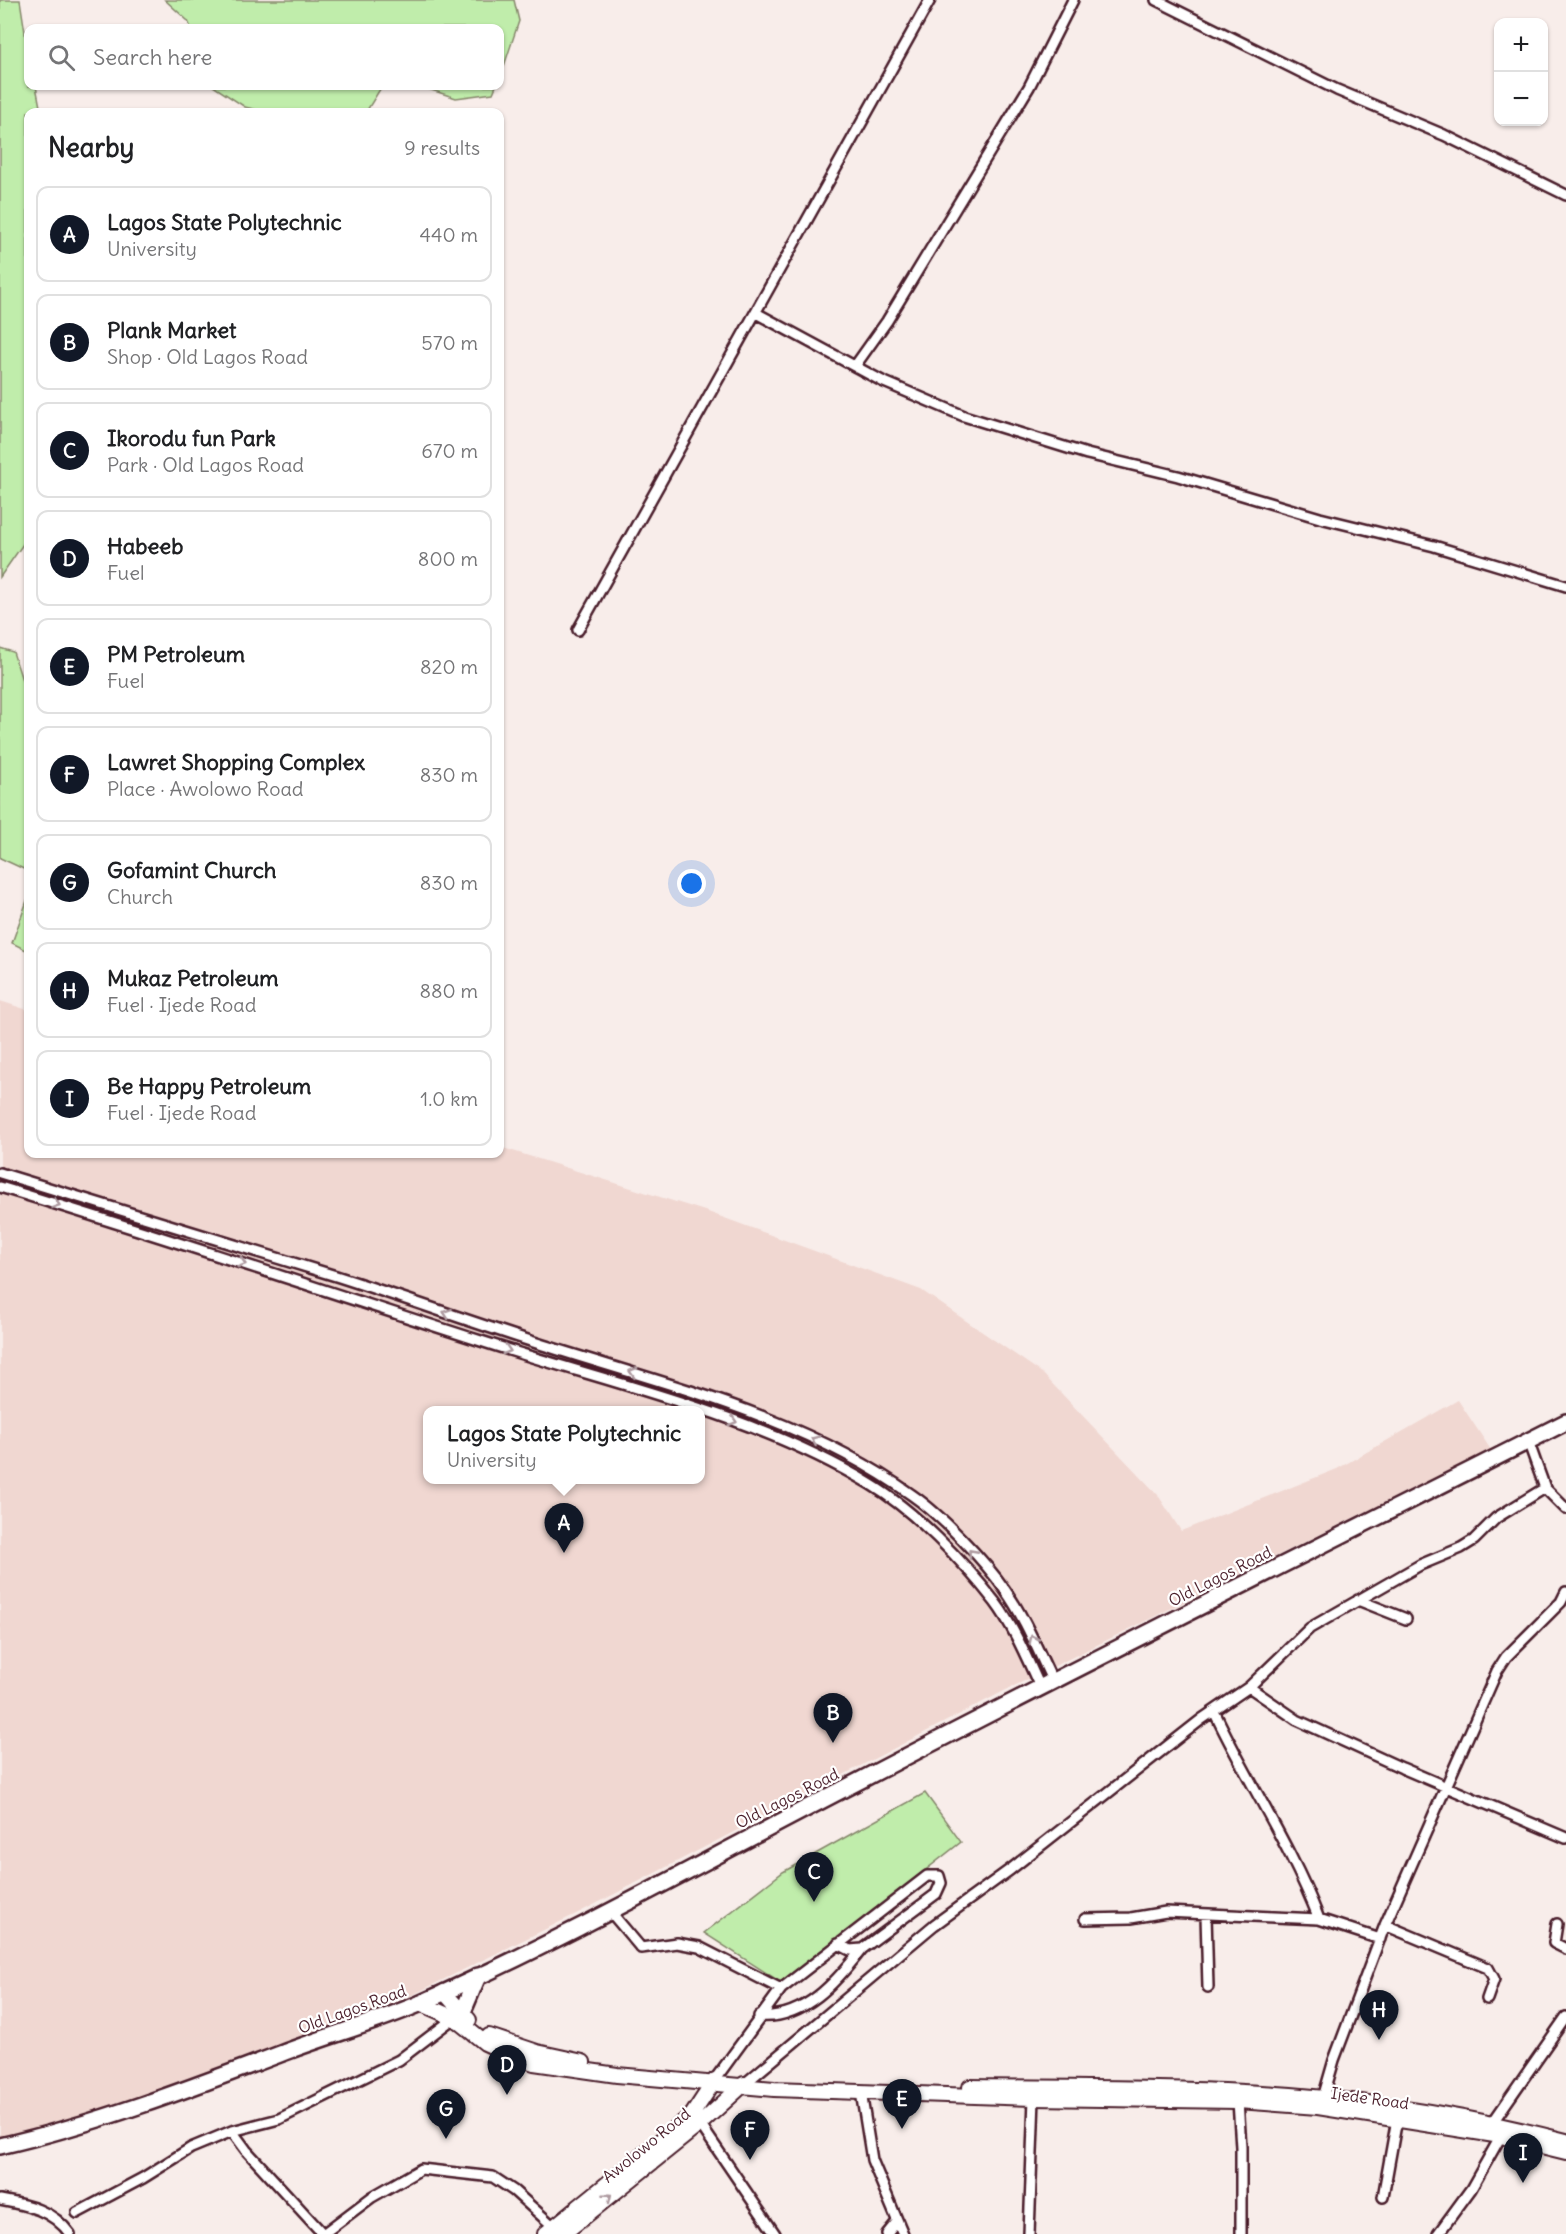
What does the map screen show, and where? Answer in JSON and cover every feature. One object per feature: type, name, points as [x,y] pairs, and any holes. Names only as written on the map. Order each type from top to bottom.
[{"type":"main road","name":"Old Lagos Road","points":[[0,2146],[54,2133],[199,2086],[286,2052],[355,2030],[444,1992],[609,1910],[1046,1684],[1566,1422]]},
{"type":"main road","points":[[458,2016],[478,1976]]},
{"type":"main road","points":[[444,1992],[458,2016]]},
{"type":"main road","points":[[420,2003],[458,2016],[492,2038],[537,2052],[618,2068],[714,2081],[861,2092],[1034,2098],[1168,2096]]},
{"type":"main road","name":"Awolowo Road","points":[[562,2231],[692,2115],[714,2081]]},
{"type":"main road","points":[[744,2084],[1168,2096]]},
{"type":"main road","name":"Awolowo Road","points":[[562,2231],[700,2124],[744,2084]]},
{"type":"main road","name":"Ijede Road","points":[[1168,2096],[1242,2091],[1323,2098],[1493,2122],[1566,2141]]},
{"type":"main road","name":"Ijede Road","points":[[1168,2096],[1318,2107],[1502,2136],[1566,2152]]},
{"type":"street","points":[[578,630],[930,0]]},
{"type":"street","points":[[855,366],[886,321],[1029,87],[1073,0]]},
{"type":"street","points":[[1156,0],[1169,3],[1337,90],[1444,135],[1566,195]]},
{"type":"street","points":[[756,313],[882,381],[976,420],[1320,518],[1434,546],[1566,586]]},
{"type":"street","points":[[0,1173],[334,1275],[641,1375],[750,1412],[826,1445],[878,1472],[915,1497],[961,1540],[1005,1589],[1030,1634],[1046,1684]]},
{"type":"street","points":[[0,1186],[484,1343],[691,1406]]},
{"type":"street","points":[[705,1411],[747,1425],[820,1458],[871,1484],[906,1509],[949,1551],[997,1604],[1046,1684]]},
{"type":"street","points":[[1528,1441],[1545,1488],[1566,1509]]},
{"type":"street","points":[[744,2084],[907,1946],[1011,1869],[1214,1711],[1249,1687],[1310,1628],[1420,1564],[1461,1548],[1474,1540],[1496,1518],[1545,1488]]},
{"type":"street","points":[[1323,2098],[1334,2060],[1385,1925],[1506,1657],[1564,1603],[1566,1592]]},
{"type":"street","points":[[1358,1600],[1406,1619]]},
{"type":"street","points":[[1249,1687],[1297,1720],[1566,1838]]},
{"type":"street","points":[[1214,1711],[1242,1769],[1307,1888],[1319,1919]]},
{"type":"street","points":[[714,2081],[759,2016],[781,1989],[927,1876],[939,1876],[941,1883],[936,1894],[862,1949],[836,1982],[822,1995],[782,2015],[759,2016]]},
{"type":"street","points":[[609,1910],[641,1948],[677,1943],[699,1947],[781,1989]]},
{"type":"street","points":[[1085,1919],[1131,1918],[1166,1912],[1319,1919],[1380,1939]]},
{"type":"street","points":[[1206,1915],[1208,1987]]},
{"type":"street","points":[[1557,1924],[1552,1940],[1566,1949]]},
{"type":"street","points":[[1385,1925],[1488,1968],[1494,1979],[1487,1999]]},
{"type":"street","points":[[838,1944],[850,1950],[862,1949]]},
{"type":"street","points":[[77,2213],[143,2178],[191,2148],[232,2131],[279,2118],[399,2060],[458,2016]]},
{"type":"street","points":[[1493,2122],[1566,2017]]},
{"type":"street","points":[[861,2092],[872,2160],[896,2223],[903,2234]]},
{"type":"street","points":[[1029,2234],[1034,2098]]},
{"type":"street","points":[[1238,2101],[1241,2147],[1241,2234]]},
{"type":"street","points":[[1383,2198],[1397,2119]]},
{"type":"street","points":[[700,2124],[775,2234]]},
{"type":"street","points":[[232,2131],[246,2150],[323,2234],[372,2197],[421,2169],[493,2177],[514,2191],[562,2231]]},
{"type":"street","points":[[1438,2234],[1471,2189],[1502,2136]]},
{"type":"street","points":[[0,2200],[41,2209],[63,2224],[70,2234]]},
{"type":"street","points":[[887,2234],[896,2223]]},
{"type":"shaded area","points":[[0,1001],[24,1009],[24,1158],[504,1158],[504,1148],[708,1212],[921,1290],[1042,1373],[1158,1495],[1181,1531],[1337,1469],[1458,1400],[1491,1450],[1006,1690],[580,1912],[412,1995],[236,2070],[119,2106],[0,2138]]},
{"type":"green space","points":[[0,0],[20,0],[24,26],[24,90],[37,90],[40,108],[24,108],[24,543],[0,577]]},
{"type":"green space","points":[[165,0],[514,0],[519,21],[504,66],[504,24],[189,24]]},
{"type":"green space","points":[[219,90],[380,90],[368,108],[245,107]]},
{"type":"green space","points":[[431,90],[494,90],[493,93],[456,98]]},
{"type":"green space","points":[[0,648],[13,652],[24,684],[24,869],[0,858]]},
{"type":"green space","points":[[24,909],[24,949],[12,943]]},
{"type":"green space","points":[[925,1793],[961,1842],[782,1983],[704,1933],[783,1872]]},
{"type":"place","name":"Lagos State Polytechnic","points":[[564,1553]]},
{"type":"place","name":"Plank Market","points":[[833,1743]]},
{"type":"place","name":"Ikorodu fun Park","points":[[814,1902]]},
{"type":"place","name":"Mukaz Petroleum","points":[[1379,2040]]},
{"type":"place","name":"Habeeb","points":[[507,2095]]},
{"type":"place","name":"PM Petroleum","points":[[902,2129]]},
{"type":"place","name":"Gofamint Church","points":[[446,2139]]},
{"type":"place","name":"Lawret Shopping Complex","points":[[750,2160]]},
{"type":"place","name":"Be Happy Petroleum","points":[[1523,2183]]}]
